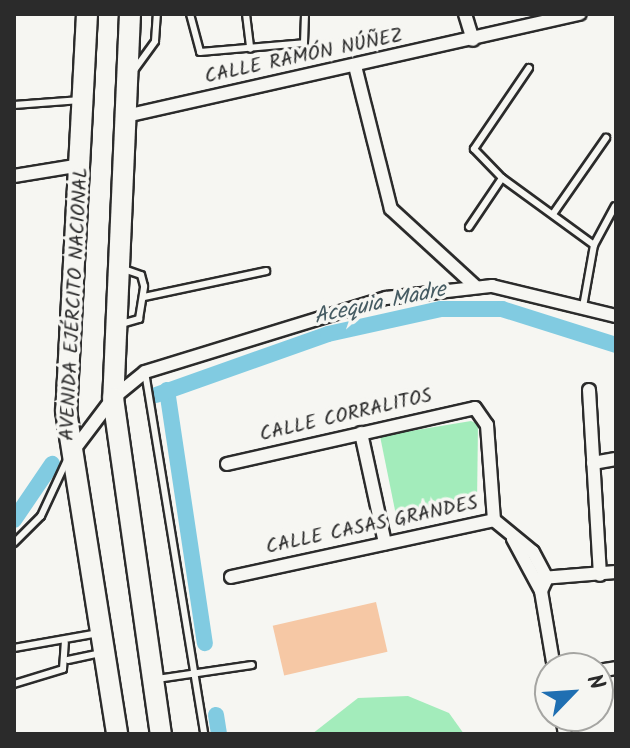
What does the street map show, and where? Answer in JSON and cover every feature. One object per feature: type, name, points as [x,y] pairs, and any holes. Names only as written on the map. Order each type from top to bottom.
[{"type":"main road","name":"AVENIDA EJÉRCITO NACIONAL","points":[[87,14],[68,457],[117,734]]},
{"type":"main road","name":"AVENIDA EJÉRCITO NACIONAL","points":[[130,14],[130,115],[114,267],[113,398],[161,734]]},
{"type":"street","points":[[465,14],[473,40]]},
{"type":"street","name":"CALLE RAMÓN NÚÑEZ","points":[[130,115],[580,14]]},
{"type":"street","points":[[355,66],[391,209],[474,285]]},
{"type":"street","points":[[14,176],[81,165]]},
{"type":"street","points":[[68,457],[113,398],[145,372],[319,315],[435,287],[474,285],[616,316]]},
{"type":"street","points":[[589,390],[600,575]]},
{"type":"street","name":"CALLE CORRALITOS","points":[[227,464],[475,408],[487,425],[494,520]]},
{"type":"street","points":[[361,433],[385,543]]},
{"type":"street","points":[[593,463],[616,459]]},
{"type":"street","name":"CALLE CASAS GRANDES","points":[[231,577],[494,520],[513,539],[541,578],[551,652]]},
{"type":"street","points":[[541,578],[616,572]]},
{"type":"lane","points":[[129,74],[151,49],[157,14]]},
{"type":"lane","points":[[190,14],[197,51],[304,43],[305,14]]},
{"type":"lane","points":[[246,14],[250,49]]},
{"type":"lane","points":[[529,68],[475,139],[477,156],[594,245]]},
{"type":"lane","points":[[14,105],[84,100]]},
{"type":"lane","points":[[553,214],[606,138]]},
{"type":"lane","points":[[469,227],[502,178]]},
{"type":"lane","points":[[583,307],[594,245],[615,206]]},
{"type":"lane","points":[[114,267],[141,275],[144,297],[139,319],[114,325]]},
{"type":"lane","points":[[144,297],[266,271]]},
{"type":"lane","points":[[145,372],[204,734]]},
{"type":"lane","points":[[14,543],[41,516],[68,457]]},
{"type":"lane","points":[[65,643],[68,660]]},
{"type":"lane","points":[[14,648],[101,643]]},
{"type":"lane","points":[[14,684],[63,669],[68,660],[101,643]]},
{"type":"lane","points":[[153,680],[252,665]]},
{"type":"green space","points":[[471,421],[478,424],[477,504],[398,525],[380,436]]},
{"type":"green space","points":[[408,696],[449,713],[464,734],[312,734],[358,698]]},
{"type":"building","points":[[376,602],[387,652],[284,676],[273,626]]},
{"type":"waterway","name":"Acequia Madre","points":[[156,395],[328,334],[441,309],[502,309],[616,345]]},
{"type":"waterway","points":[[167,390],[205,643]]},
{"type":"waterway","name":"Acequia Madre","points":[[14,520],[52,464]]},
{"type":"waterway","points":[[216,715],[219,734]]}]
